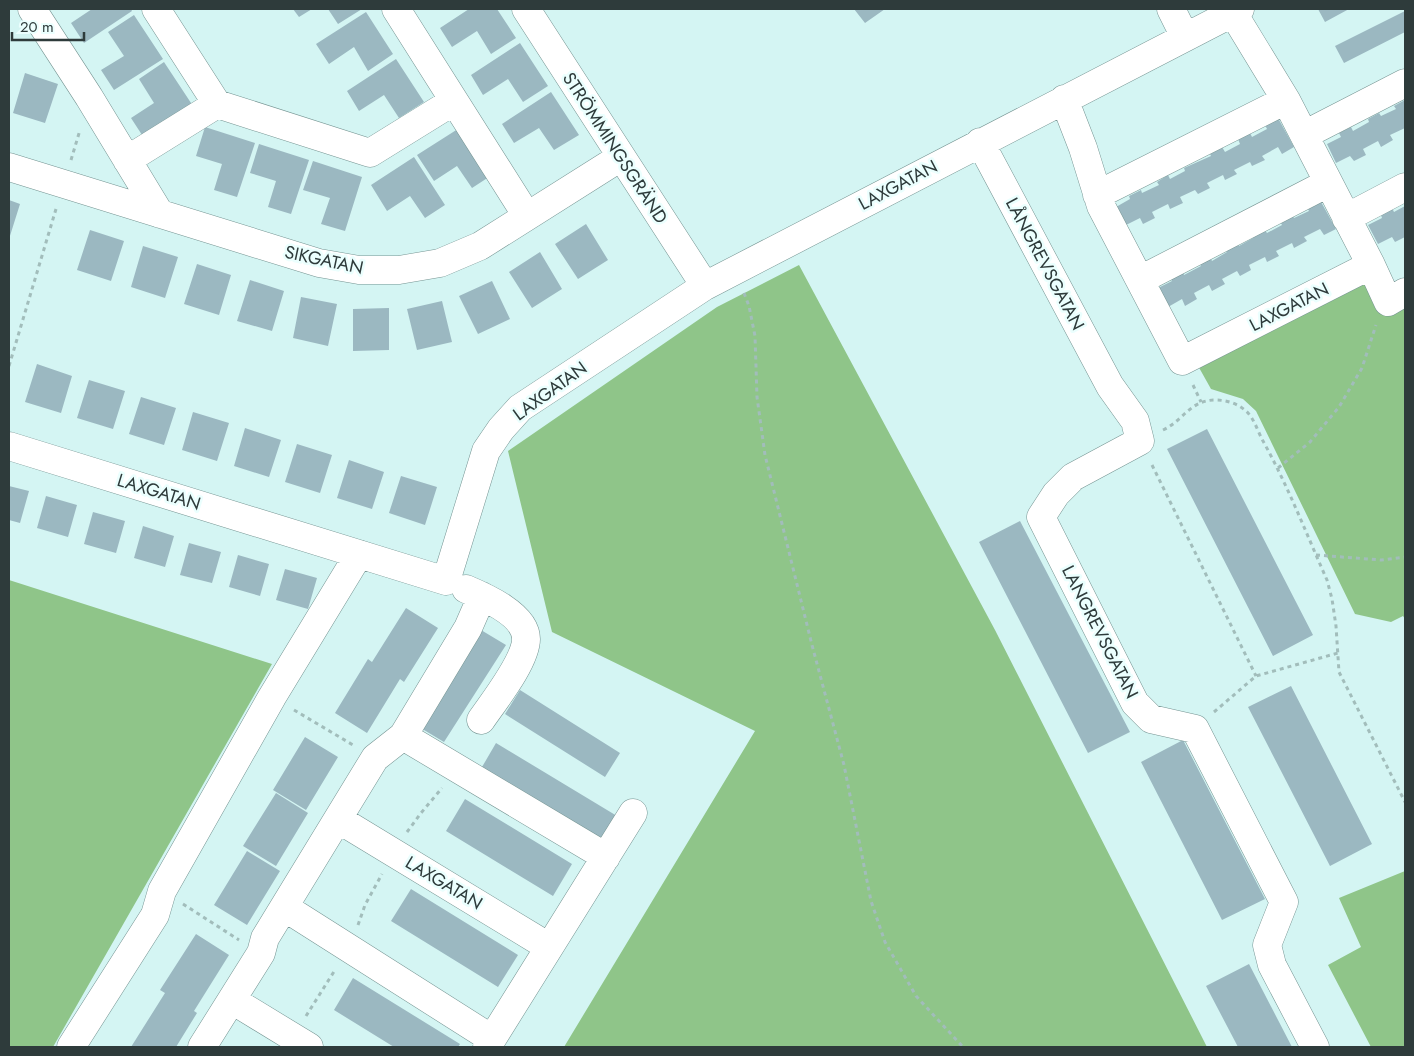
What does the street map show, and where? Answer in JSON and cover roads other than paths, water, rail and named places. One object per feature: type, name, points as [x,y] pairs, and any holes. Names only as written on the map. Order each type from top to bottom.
[{"type":"street","points":[[32,9],[89,97],[160,214]]},
{"type":"street","points":[[156,9],[217,104],[370,153],[454,100]]},
{"type":"street","points":[[396,9],[527,216]]},
{"type":"street","name":"STRÖMMINGSGRÄND","points":[[526,9],[705,286]]},
{"type":"street","points":[[1172,9],[1185,37]]},
{"type":"street","name":"LAXGATAN","points":[[9,446],[446,581],[486,451],[501,429],[520,408],[705,286],[1237,10],[1286,100],[1371,265],[1396,297]]},
{"type":"street","points":[[1304,135],[1405,83]]},
{"type":"street","name":"LAXGATAN","points":[[1064,99],[1083,148],[1101,206],[1182,361],[1371,265]]},
{"type":"street","points":[[1098,195],[1286,100]]},
{"type":"street","points":[[127,160],[217,104]]},
{"type":"street","name":"LÅNGREVSGATAN","points":[[980,142],[1110,386],[1135,421],[1140,441]]},
{"type":"street","name":"SIKGATAN","points":[[9,167],[319,263],[360,270],[399,270],[440,263],[480,246],[621,157]]},
{"type":"street","points":[[1140,280],[1328,183]]},
{"type":"street","points":[[1346,218],[1405,187]]},
{"type":"street","name":"LANGREVSGATAN","points":[[1140,441],[1074,477],[1056,494],[1041,517],[1135,703],[1151,719],[1195,729],[1284,902],[1267,945],[1272,965],[1314,1047]]},
{"type":"street","points":[[71,1047],[154,915],[162,890],[272,697],[359,554]]},
{"type":"street","points":[[446,581],[482,596],[512,613],[523,628],[526,638],[521,660],[481,720]]},
{"type":"street","points":[[202,1047],[261,953],[265,938],[376,758],[403,736],[468,628],[482,596]]},
{"type":"street","points":[[403,736],[606,857]]},
{"type":"street","points":[[284,907],[490,1043],[633,813]]},
{"type":"street","name":"LAXGATAN","points":[[338,819],[550,947]]},
{"type":"street","points":[[232,1000],[308,1047]]}]
